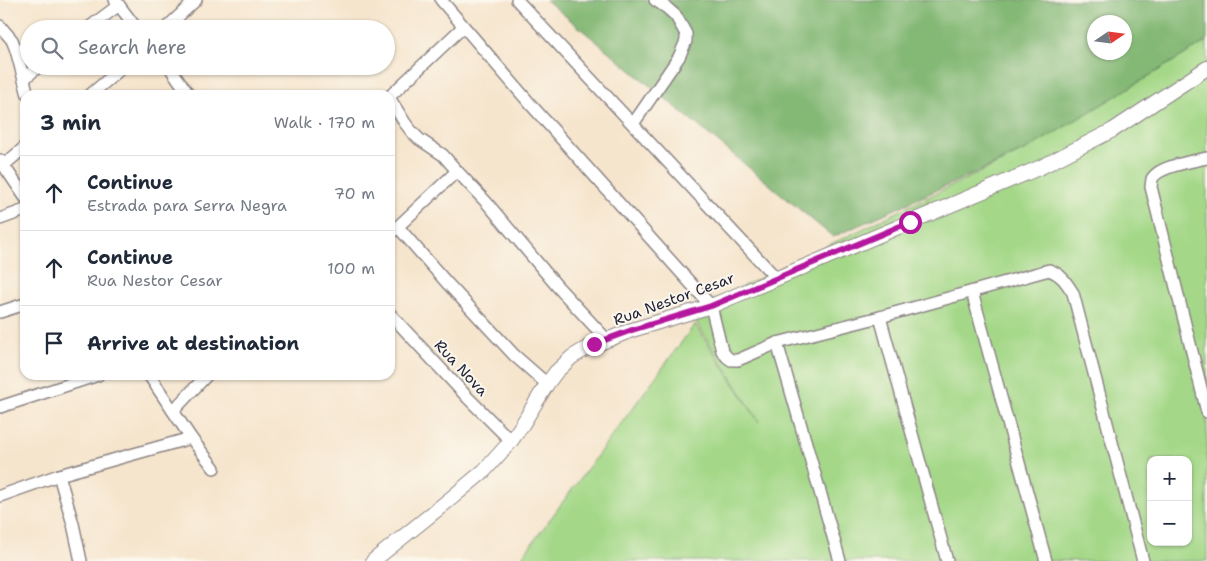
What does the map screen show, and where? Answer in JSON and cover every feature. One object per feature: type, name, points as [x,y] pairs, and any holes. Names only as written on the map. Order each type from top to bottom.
[{"type":"street","points":[[175,20],[196,0]]},
{"type":"street","points":[[441,0],[532,106],[711,306],[722,351],[731,360],[738,360],[777,343],[880,317],[1049,270],[1061,276],[1073,293],[1143,561]]},
{"type":"street","points":[[517,0],[776,278]]},
{"type":"street","points":[[633,124],[679,57],[686,41],[686,34],[676,16],[655,0]]},
{"type":"street","points":[[98,20],[117,3],[130,20]]},
{"type":"street","points":[[0,26],[12,40],[20,64]]},
{"type":"street","points":[[395,93],[463,27]]},
{"type":"street","points":[[16,50],[20,51]]},
{"type":"street","name":"Rua Nestor Cesar","points":[[373,561],[484,470],[511,440],[556,372],[572,357],[587,348],[632,330],[711,306],[1041,167],[1113,130],[1207,68]]},
{"type":"street","points":[[23,75],[27,90]]},
{"type":"street","points":[[24,79],[29,75]]},
{"type":"street","points":[[96,90],[113,75]]},
{"type":"street","points":[[175,75],[186,90]]},
{"type":"street","points":[[395,106],[412,132],[443,155],[487,203],[557,286],[607,340]]},
{"type":"street","points":[[20,150],[2,163],[20,190]]},
{"type":"street","points":[[1207,158],[1168,167],[1156,175],[1152,180],[1151,187],[1207,412]]},
{"type":"street","points":[[395,229],[457,171]]},
{"type":"street","points":[[0,219],[20,212]]},
{"type":"street","points":[[395,231],[447,283],[514,355],[547,384]]},
{"type":"street","points":[[972,292],[1046,561]]},
{"type":"street","points":[[0,312],[20,306]]},
{"type":"street","points":[[880,317],[947,561]]},
{"type":"street","name":"Rua Nova","points":[[395,319],[468,398],[511,440]]},
{"type":"street","points":[[777,343],[840,561]]},
{"type":"street","points":[[0,407],[83,380]]},
{"type":"street","points":[[152,380],[191,438],[214,468]]},
{"type":"street","points":[[173,411],[202,380]]},
{"type":"street","points":[[0,496],[59,475],[191,438]]},
{"type":"street","points":[[59,475],[82,561]]},
{"type":"green space","points":[[546,0],[1207,0],[1207,41],[1026,150],[833,237]]},
{"type":"green space","points":[[1207,41],[1207,561],[519,561],[695,324],[759,422],[690,312],[1026,150]]},
{"type":"route","points":[[594,344],[632,330],[711,306],[910,222]]}]
